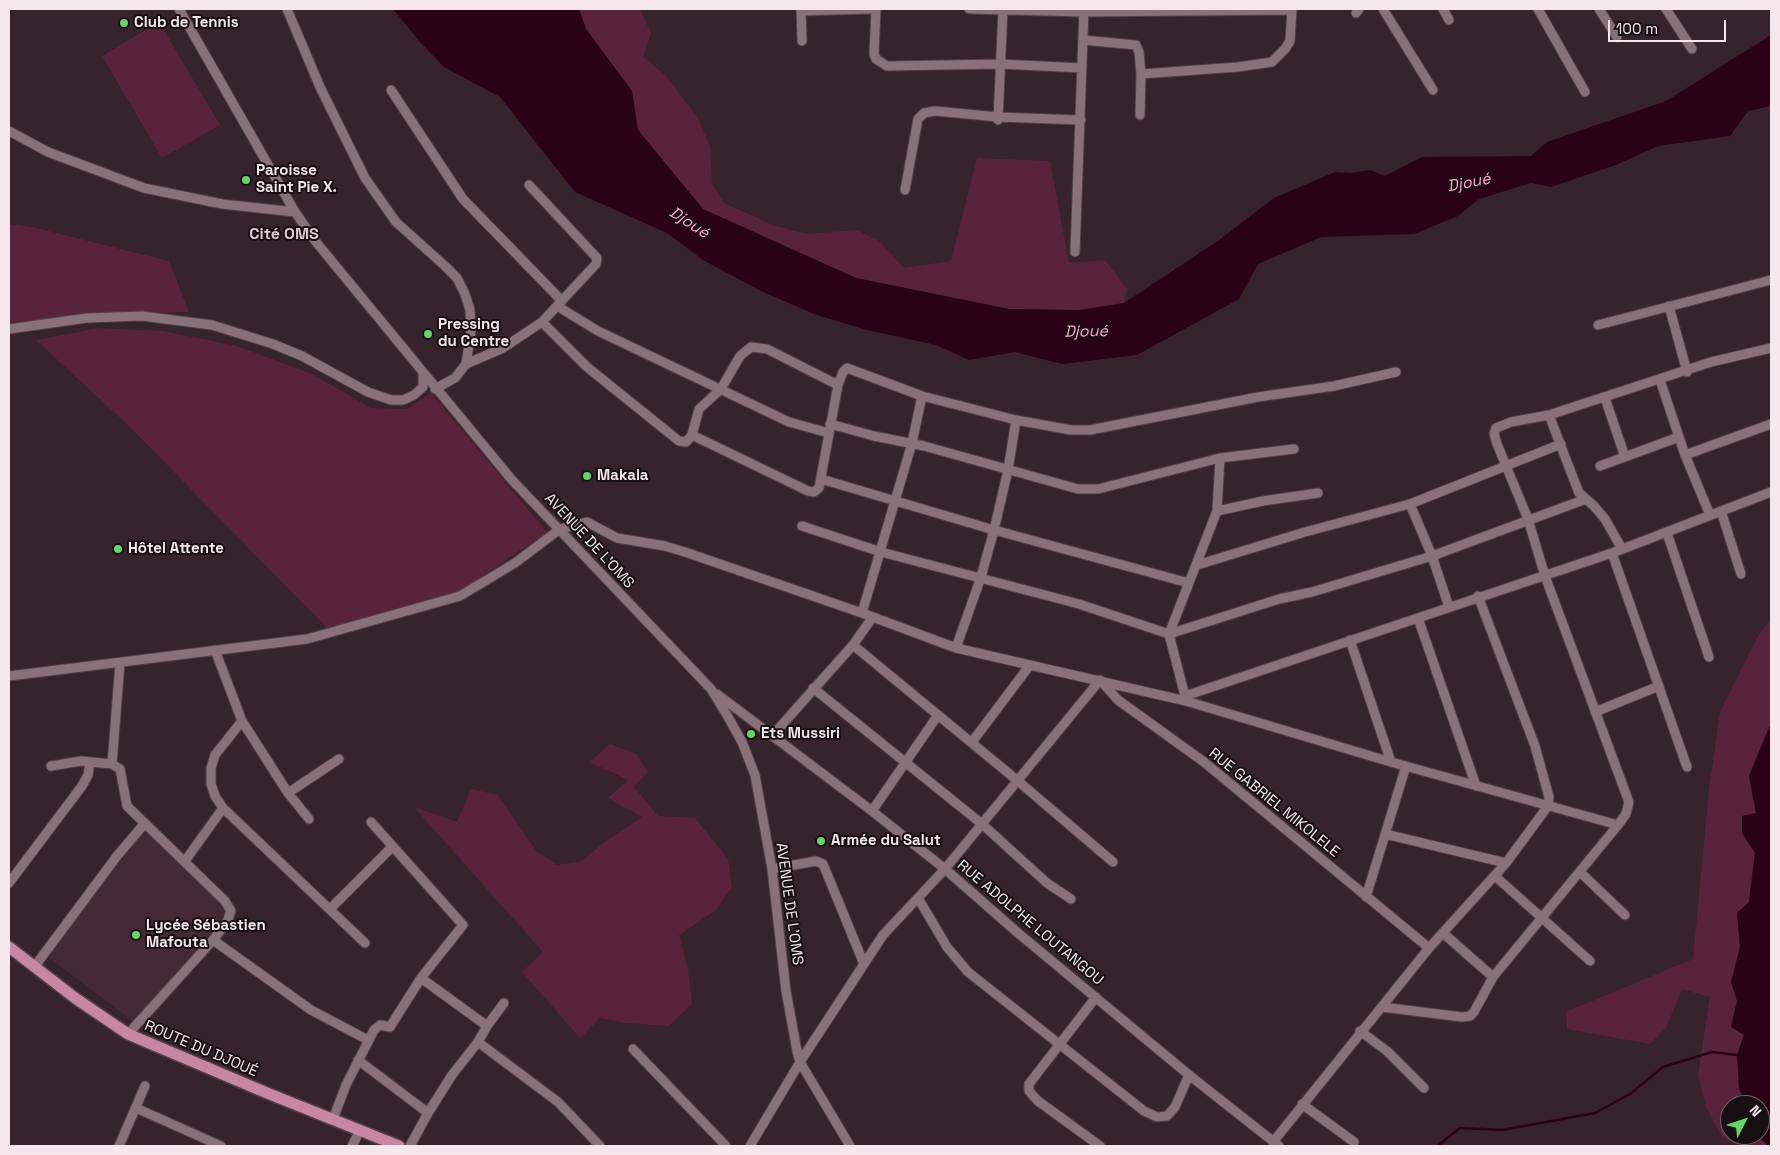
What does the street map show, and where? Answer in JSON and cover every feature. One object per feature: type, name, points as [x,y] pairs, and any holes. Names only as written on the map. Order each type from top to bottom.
[{"type":"main road","name":"ROUTE DU DJOUÉ","points":[[9,947],[75,998],[128,1034],[400,1146]]},
{"type":"street","name":"AVENUE DE L'OMS","points":[[179,9],[295,212],[316,242],[435,389],[512,480],[711,690],[742,742],[755,775],[772,869],[786,991],[793,1035],[800,1062],[850,1146]]},
{"type":"street","points":[[287,9],[320,87],[364,178],[396,222],[457,278],[470,310],[471,331],[466,364]]},
{"type":"street","points":[[802,41],[801,10],[872,9]]},
{"type":"street","points":[[876,9],[874,54],[881,63],[888,66],[1000,64],[1082,68]]},
{"type":"street","points":[[969,9],[1292,9],[1290,41],[1272,62],[1238,67],[1141,74]]},
{"type":"street","points":[[998,119],[1003,9]]},
{"type":"street","points":[[1383,9],[1433,90]]},
{"type":"street","points":[[1443,9],[1449,20]]},
{"type":"street","points":[[1538,9],[1585,92]]},
{"type":"street","points":[[1599,9],[1617,37]]},
{"type":"street","points":[[1666,9],[1692,49]]},
{"type":"street","points":[[1075,252],[1084,10]]},
{"type":"street","points":[[1083,40],[1136,45],[1139,52],[1141,74],[1140,115]]},
{"type":"street","points":[[391,90],[463,199],[560,304],[598,331],[788,422],[912,444],[1078,489],[1098,489],[1220,458],[1294,449]]},
{"type":"street","points":[[904,190],[920,115],[935,111],[998,119],[1081,120]]},
{"type":"street","points":[[9,131],[48,152],[144,188],[222,204],[295,212]]},
{"type":"street","points":[[435,389],[455,378],[466,364],[503,348],[542,322],[596,264],[597,258],[529,185]]},
{"type":"street","points":[[1598,325],[1771,281]]},
{"type":"street","points":[[1670,306],[1686,372]]},
{"type":"street","points":[[9,329],[87,318],[119,316],[157,317],[205,324],[273,344],[302,356],[368,392],[392,400],[403,400],[414,396],[423,387],[422,372]]},
{"type":"street","points":[[542,322],[587,367],[679,441],[686,442],[692,435],[699,409],[721,389],[740,356],[751,347],[767,349],[838,385]]},
{"type":"street","points":[[1382,1007],[1470,1016],[1494,978],[1618,825],[1626,814],[1629,802],[1545,576],[1528,520],[1495,438],[1496,428],[1511,422],[1549,415],[1686,372],[1711,362],[1770,350]]},
{"type":"street","points":[[692,435],[808,491],[817,490],[821,479],[838,385],[843,372],[847,368],[922,396],[1016,420],[1071,430],[1090,430],[1258,397],[1334,386],[1396,372]]},
{"type":"street","points":[[1660,380],[1685,455],[1710,515]]},
{"type":"street","points":[[862,613],[912,444],[922,396]]},
{"type":"street","points":[[1604,398],[1625,457]]},
{"type":"street","points":[[1549,415],[1575,485],[1605,519],[1622,549]]},
{"type":"street","points":[[956,648],[981,577],[994,530],[1008,470],[1016,420]]},
{"type":"street","points":[[1685,455],[1771,424]]},
{"type":"street","points":[[1600,466],[1679,438]]},
{"type":"street","points":[[1198,565],[1305,532],[1410,504],[1561,444]]},
{"type":"street","points":[[1186,698],[1169,634],[1198,565],[1217,511],[1220,458]]},
{"type":"street","points":[[821,479],[994,530],[1189,583]]},
{"type":"street","points":[[1186,698],[1478,596],[1612,553],[1771,492]]},
{"type":"street","points":[[1217,511],[1263,501],[1318,493]]},
{"type":"street","points":[[802,526],[881,552],[1079,604],[1169,634],[1279,599],[1312,592],[1432,556],[1586,499]]},
{"type":"street","points":[[1410,504],[1432,556],[1449,607]]},
{"type":"street","points":[[1721,511],[1741,574]]},
{"type":"street","points":[[9,676],[307,638],[460,596],[515,563],[560,529],[588,522],[617,538],[685,552],[862,613],[956,648],[1186,698],[1391,762],[1618,825]]},
{"type":"street","points":[[1667,533],[1709,657]]},
{"type":"street","points":[[1612,553],[1687,766]]},
{"type":"street","points":[[1276,1144],[1302,1104],[1360,1031],[1382,1007],[1429,948],[1506,863],[1548,806],[1549,797],[1535,746],[1478,596]]},
{"type":"street","points":[[772,736],[853,645],[872,618]]},
{"type":"street","points":[[1418,618],[1476,786]]},
{"type":"street","points":[[1350,640],[1391,762]]},
{"type":"street","points":[[853,645],[1018,780],[1113,862]]},
{"type":"street","points":[[215,650],[242,721],[288,793],[309,819]]},
{"type":"street","points":[[112,764],[120,663]]},
{"type":"street","points":[[972,742],[1030,665]]},
{"type":"street","points":[[750,1146],[800,1062],[883,935],[945,869],[1100,680]]},
{"type":"street","name":"RUE GABRIEL MIKOLELE","points":[[1100,680],[1118,700],[1204,762],[1429,948]]},
{"type":"street","points":[[1594,712],[1659,686]]},
{"type":"street","points":[[813,688],[982,824],[1034,872],[1071,899]]},
{"type":"street","name":"RUE ADOLPHE LOUTANGOU","points":[[711,690],[872,811],[945,869],[1018,934],[1189,1076],[1276,1144]]},
{"type":"street","points":[[872,811],[938,715]]},
{"type":"street","points":[[242,721],[215,754],[211,768],[211,784],[215,796],[223,808],[365,943]]},
{"type":"street","points":[[288,793],[339,758]]},
{"type":"street","points":[[9,883],[82,786],[88,775],[90,762]]},
{"type":"street","points":[[51,766],[90,762],[112,764],[120,769],[127,806],[225,901],[231,911],[227,922],[213,940],[128,1034]]},
{"type":"street","points":[[1366,897],[1406,766]]},
{"type":"street","points":[[185,861],[223,808]]},
{"type":"street","points":[[333,1119],[368,1040],[380,1025],[390,1027],[421,978],[463,925],[454,912],[392,847],[371,822]]},
{"type":"street","points":[[35,966],[117,856],[145,823]]},
{"type":"street","points":[[1385,834],[1506,863]]},
{"type":"street","points":[[330,909],[392,847]]},
{"type":"street","points":[[772,869],[816,861],[823,864],[864,964]]},
{"type":"street","points":[[1581,873],[1625,915]]},
{"type":"street","points":[[1495,876],[1590,961]]},
{"type":"street","points":[[918,898],[956,960],[1058,1044],[1144,1111],[1157,1117],[1167,1116],[1175,1107],[1189,1076]]},
{"type":"street","points":[[1443,933],[1494,978]]},
{"type":"street","points":[[213,940],[312,1010],[368,1040]]},
{"type":"street","points":[[421,978],[487,1026]]},
{"type":"street","points":[[1096,997],[1029,1084],[1029,1091],[1038,1101],[1100,1146]]},
{"type":"street","points":[[410,1146],[452,1075],[478,1042],[504,1003]]},
{"type":"street","points":[[1360,1031],[1387,1051],[1424,1088]]},
{"type":"street","points":[[478,1042],[558,1102],[600,1146]]},
{"type":"street","points":[[633,1049],[726,1146]]},
{"type":"street","points":[[358,1060],[428,1113]]},
{"type":"street","points":[[119,1146],[145,1086]]},
{"type":"street","points":[[1302,1104],[1354,1142]]},
{"type":"street","points":[[136,1108],[221,1146]]},
{"type":"street","points":[[352,1146],[360,1130]]},
{"type":"shaded area","points":[[579,9],[640,9],[651,33],[643,57],[666,76],[698,118],[710,147],[712,184],[724,203],[775,226],[806,234],[857,230],[879,241],[904,268],[951,261],[977,158],[1050,161],[1069,263],[1105,260],[1127,289],[1124,303],[1080,310],[1009,309],[856,278],[703,209],[638,130],[629,87],[586,29]]},
{"type":"shaded area","points":[[159,22],[220,125],[162,158],[102,56]]},
{"type":"shaded area","points":[[9,224],[32,227],[169,261],[189,312],[100,314],[9,323]]},
{"type":"shaded area","points":[[99,328],[163,331],[237,346],[312,374],[371,408],[407,409],[431,393],[547,532],[459,592],[327,628],[130,427],[36,340]]},
{"type":"shaded area","points":[[1771,618],[1771,723],[1749,776],[1756,813],[1742,833],[1755,853],[1749,902],[1737,913],[1740,947],[1731,982],[1737,1001],[1731,1026],[1744,1034],[1737,1055],[1739,1088],[1741,1095],[1720,1095],[1720,1133],[1706,1107],[1698,1075],[1710,997],[1682,989],[1666,1028],[1650,1044],[1567,1029],[1566,1012],[1693,959],[1709,790],[1720,712],[1758,636]]},
{"type":"shaded area","points":[[610,744],[636,754],[648,772],[634,787],[658,816],[695,818],[728,859],[732,887],[716,910],[679,935],[688,970],[692,1004],[669,1026],[627,1023],[600,1018],[580,1038],[522,972],[543,952],[414,807],[457,822],[471,789],[498,795],[537,852],[557,865],[582,861],[607,840],[642,817],[608,798],[628,780],[590,762]]},
{"type":"shaded area","name":"Lycée Sébastien Mafouta","points":[[149,832],[223,904],[227,915],[134,1022],[47,956],[139,837]]},
{"type":"shaded area","points":[[1740,1145],[1769,1146],[1742,1146]]},
{"type":"water","name":"Djoué","points":[[393,9],[579,9],[586,29],[632,91],[638,130],[703,209],[856,278],[1009,309],[1080,310],[1124,303],[1219,240],[1274,198],[1335,172],[1351,173],[1370,170],[1385,176],[1422,157],[1531,156],[1547,142],[1666,101],[1771,35],[1771,106],[1748,111],[1730,136],[1658,146],[1616,165],[1551,187],[1531,183],[1479,199],[1458,216],[1414,234],[1321,237],[1258,264],[1239,299],[1137,355],[1062,364],[1015,352],[969,360],[936,345],[863,329],[814,314],[761,291],[703,260],[667,233],[575,192],[500,97],[444,67],[420,42]]},
{"type":"water","points":[[1771,723],[1771,1146],[1768,1145],[1770,1145],[1770,1095],[1741,1095],[1739,1088],[1737,1055],[1744,1035],[1731,1027],[1737,1001],[1731,982],[1740,947],[1737,913],[1749,902],[1755,853],[1742,833],[1742,816],[1756,813],[1749,776]]},
{"type":"waterway","points":[[1437,1146],[1460,1128],[1502,1130],[1595,1113],[1630,1094],[1663,1067],[1712,1052],[1737,1055]]},
{"type":"place","name":"Club de Tennis","points":[[124,23]]},
{"type":"place","name":"Paroisse Saint Pie X.","points":[[246,180]]},
{"type":"place","name":"Pressing du Centre","points":[[428,334]]},
{"type":"place","name":"Makala","points":[[587,476]]},
{"type":"place","name":"Hôtel Attente","points":[[118,549]]},
{"type":"place","name":"Ets Mussiri","points":[[751,734]]},
{"type":"place","name":"Armée du Salut","points":[[821,841]]},
{"type":"place","name":"Lycée Sébastien Mafouta","points":[[136,935]]},
{"type":"district","name":"Cité OMS","points":[[284,235]]}]
